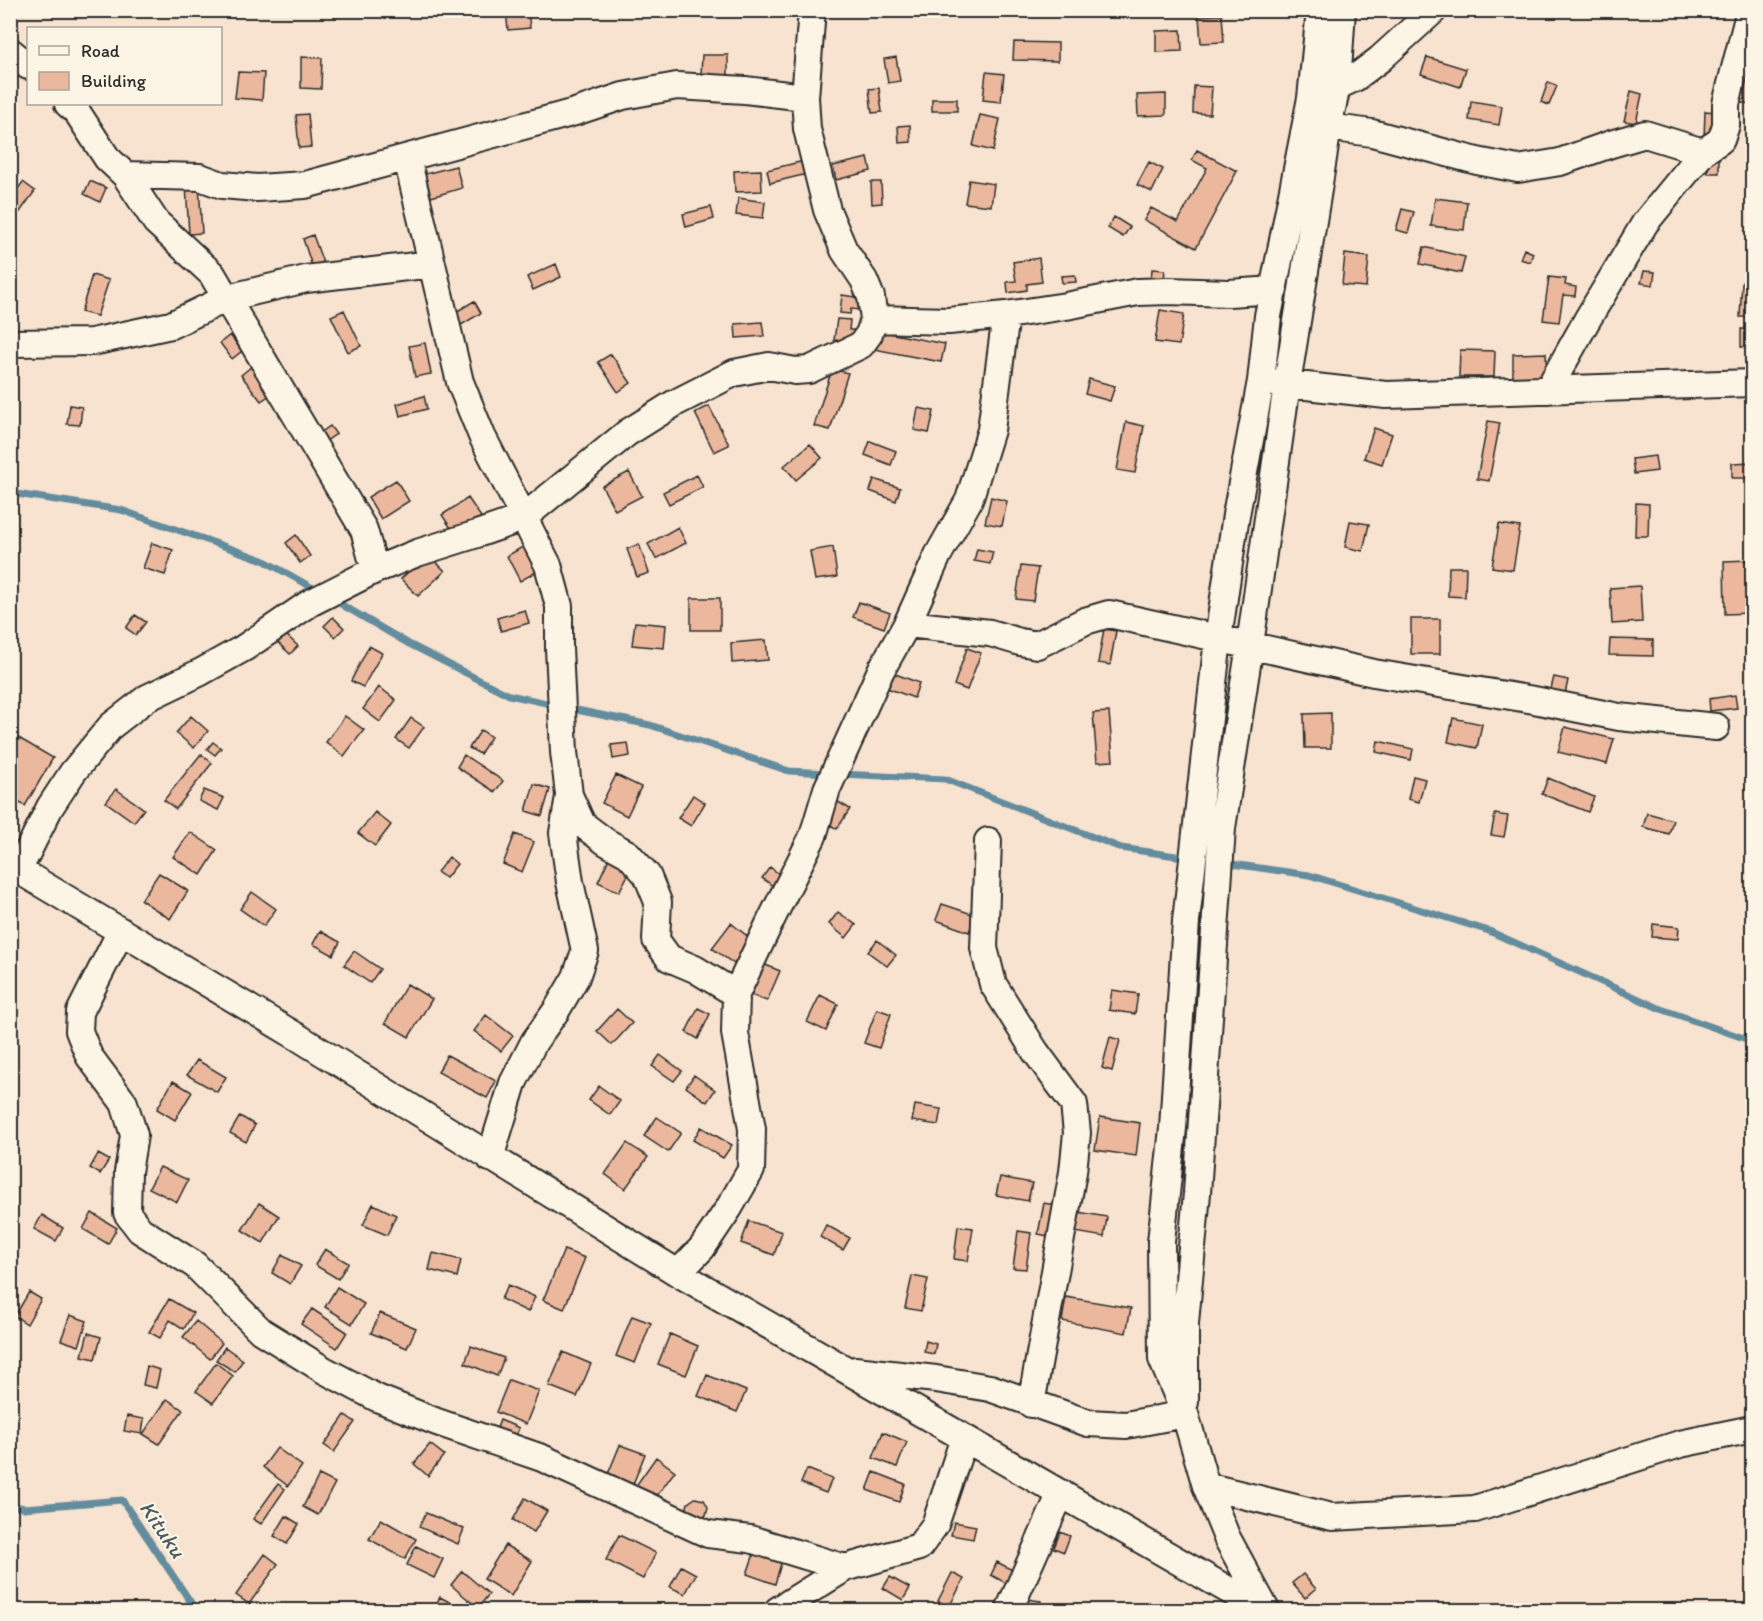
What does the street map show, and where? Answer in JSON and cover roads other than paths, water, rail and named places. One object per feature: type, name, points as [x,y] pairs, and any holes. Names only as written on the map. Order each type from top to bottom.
[{"type":"street","points":[[812,10],[805,97],[807,129],[827,210],[844,250],[864,280],[871,297],[874,319],[869,334],[861,345],[809,370],[795,371],[769,366],[734,373],[675,403],[627,433],[523,518],[417,553],[375,570],[310,603],[244,648],[147,698],[111,726],[73,772],[15,867],[285,1030],[678,1274],[1265,1611]]},
{"type":"street","points":[[1185,1414],[1185,1323],[1197,1193],[1222,828],[1287,384],[1317,126],[1311,98],[1320,10]]},
{"type":"street","points":[[1265,1611],[1227,1538],[1206,1486],[1185,1414],[1162,1359],[1161,1242],[1173,1128],[1186,921],[1218,639],[1236,515],[1261,381],[1268,316],[1274,290],[1317,126],[1337,86],[1342,10]]},
{"type":"street","points":[[1311,98],[1355,78],[1380,59],[1434,10]]},
{"type":"street","points":[[1548,390],[1645,223],[1703,152],[1721,140],[1726,125],[1726,104],[1750,10]]},
{"type":"street","points":[[10,51],[27,65]]},
{"type":"street","points":[[125,175],[200,177],[222,185],[257,188],[304,185],[575,112],[623,96],[676,86],[745,90],[805,97]]},
{"type":"street","points":[[69,105],[77,112],[107,158],[125,175],[156,222],[212,274],[364,530],[375,570]]},
{"type":"street","points":[[1317,126],[1372,133],[1477,161],[1518,169],[1560,162],[1645,134],[1703,152]]},
{"type":"street","points":[[407,158],[460,382],[482,436],[548,565],[559,606],[564,752],[569,795],[563,833],[570,882],[585,951],[576,977],[534,1042],[513,1083],[490,1158]]},
{"type":"street","points":[[10,343],[93,342],[171,325],[227,298],[306,279],[432,264]]},
{"type":"street","points":[[874,319],[949,321],[1066,306],[1138,292],[1229,293],[1274,290]]},
{"type":"street","points":[[678,1274],[702,1248],[751,1170],[752,1129],[735,1033],[736,994],[813,836],[827,789],[880,670],[908,624],[938,555],[969,500],[991,430],[1006,315]]},
{"type":"street","points":[[1261,381],[1386,395],[1752,383]]},
{"type":"street","points":[[908,624],[990,633],[1037,645],[1085,621],[1109,614],[1374,673],[1534,700],[1618,717],[1716,727]]},
{"type":"street","points":[[569,795],[582,824],[606,842],[628,854],[647,875],[658,902],[656,940],[669,958],[695,969],[736,994]]},
{"type":"street","points":[[988,841],[984,948],[993,984],[1035,1052],[1074,1104],[1077,1133],[1073,1172],[1031,1404]]},
{"type":"street","points":[[121,931],[80,1012],[79,1031],[89,1056],[124,1103],[134,1135],[128,1172],[127,1213],[140,1230],[195,1264],[261,1331],[324,1370],[377,1398],[436,1422],[542,1458],[708,1534],[750,1539],[845,1568]]},
{"type":"street","points":[[842,1369],[936,1379],[990,1388],[1088,1423],[1126,1425],[1185,1414]]},
{"type":"street","points":[[1206,1486],[1332,1517],[1475,1509],[1680,1444],[1752,1429]]},
{"type":"street","points":[[778,1611],[845,1568],[919,1547],[935,1525],[964,1438]]},
{"type":"street","points":[[1009,1611],[1061,1493]]},
{"type":"waterway","points":[[10,493],[121,510],[263,560],[320,592]]},
{"type":"waterway","points":[[332,599],[409,644],[509,695],[556,705]]},
{"type":"waterway","points":[[567,708],[650,725],[789,771],[828,773]]},
{"type":"waterway","points":[[840,774],[945,779],[1121,848],[1190,858]]},
{"type":"waterway","points":[[1232,864],[1309,875],[1489,931],[1661,1009],[1752,1041]]},
{"type":"waterway","name":"Kituku","points":[[10,1505],[24,1508],[122,1500],[196,1610]]}]
